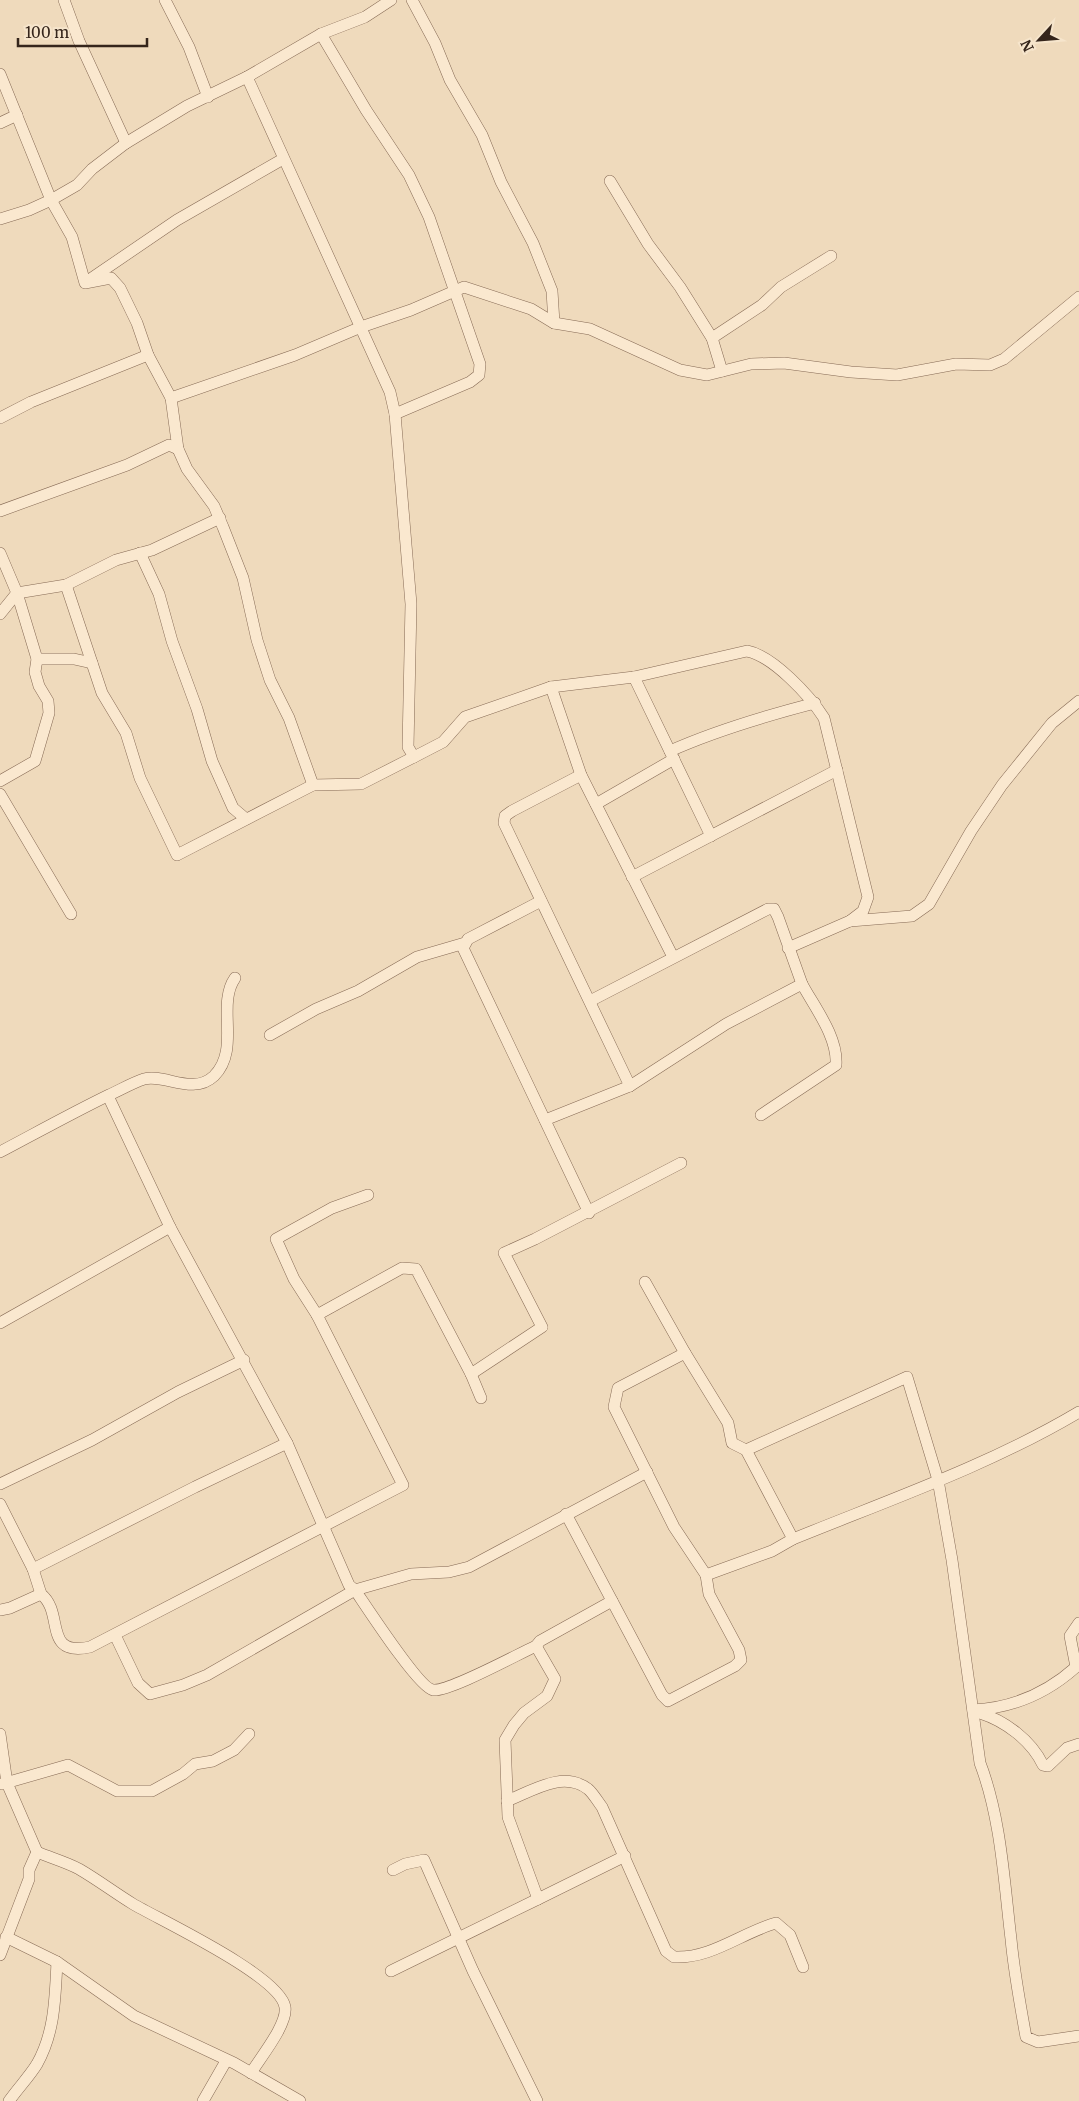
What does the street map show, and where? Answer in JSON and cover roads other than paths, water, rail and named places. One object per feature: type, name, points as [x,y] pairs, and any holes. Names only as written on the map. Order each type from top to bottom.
[{"type":"street","points":[[64,0],[79,41],[126,143]]},
{"type":"street","points":[[165,0],[189,48],[208,98]]},
{"type":"street","points":[[0,219],[29,210],[51,200],[77,185],[92,169],[126,143],[187,106],[208,98],[321,34],[366,17],[391,0]]},
{"type":"street","points":[[412,0],[435,44],[450,80],[482,135],[501,182],[533,243],[552,291],[554,323]]},
{"type":"street","points":[[321,34],[366,110],[409,175],[429,217],[480,364],[478,376],[395,414]]},
{"type":"street","points":[[0,74],[51,200],[72,237],[85,282]]},
{"type":"street","points":[[247,77],[390,392],[395,414],[411,604],[408,747],[414,757]]},
{"type":"street","points":[[0,123],[17,115]]},
{"type":"street","points":[[85,282],[178,220],[283,159]]},
{"type":"street","points":[[610,181],[648,244],[680,287],[712,338],[722,372]]},
{"type":"street","points":[[712,338],[762,305],[781,287],[830,256]]},
{"type":"street","points":[[85,282],[111,278],[120,288],[137,323],[148,355],[172,398],[178,449],[187,469],[214,506],[220,518],[243,578],[257,640],[270,680],[289,718],[313,785]]},
{"type":"street","points":[[172,398],[295,355],[361,327],[411,310],[464,287],[531,309],[554,323],[590,329],[680,370],[708,375],[751,364],[784,363],[851,372],[897,375],[956,364],[990,364],[1004,359],[1079,297]]},
{"type":"street","points":[[0,418],[31,402],[148,355]]},
{"type":"street","points":[[0,511],[127,465],[169,445],[178,449]]},
{"type":"street","points":[[0,614],[17,593],[66,585],[116,560],[140,553],[220,518]]},
{"type":"street","points":[[0,553],[17,593],[37,659],[35,672],[39,686],[48,701],[49,713],[35,761],[0,781]]},
{"type":"street","points":[[140,553],[159,594],[172,640],[197,709],[212,761],[233,808],[246,819]]},
{"type":"street","points":[[66,585],[102,693],[126,733],[140,778],[177,855],[313,785],[361,784],[443,742],[465,717],[551,687],[634,677],[747,651],[756,653],[775,666],[814,703],[824,718],[868,896],[863,911],[850,921],[788,948]]},
{"type":"street","points":[[37,659],[74,659],[92,663]]},
{"type":"street","points":[[634,677],[711,836]]},
{"type":"street","points":[[551,687],[581,775],[673,957]]},
{"type":"street","points":[[850,921],[912,916],[929,904],[971,831],[1002,785],[1052,723],[1079,701]]},
{"type":"street","points":[[596,804],[672,755],[723,729],[814,703]]},
{"type":"street","points":[[632,877],[837,770]]},
{"type":"street","points":[[581,775],[505,816],[504,823],[630,1086]]},
{"type":"street","points":[[0,794],[71,914]]},
{"type":"street","points":[[270,1036],[316,1010],[358,991],[417,957],[465,943],[468,939],[541,901]]},
{"type":"street","points":[[590,1001],[768,909],[774,909],[802,984],[830,1036],[837,1054],[836,1065],[761,1115]]},
{"type":"street","points":[[465,943],[464,951],[589,1212]]},
{"type":"street","points":[[0,1152],[146,1078],[184,1085],[214,1076],[225,1057],[228,1031],[228,989],[235,978]]},
{"type":"street","points":[[545,1120],[630,1086],[726,1024],[802,984]]},
{"type":"street","points":[[108,1096],[170,1227],[244,1360],[287,1443],[326,1527],[349,1584],[414,1673],[428,1688],[434,1690],[453,1684],[536,1646],[540,1640],[612,1601]]},
{"type":"street","points":[[471,1374],[542,1327],[504,1253],[589,1212],[681,1163]]},
{"type":"street","points":[[0,1504],[33,1569],[41,1594],[50,1604],[55,1628],[61,1642],[68,1648],[78,1650],[90,1647],[115,1635],[404,1485],[317,1315],[294,1279],[276,1238],[332,1208],[368,1195]]},
{"type":"street","points":[[0,1323],[170,1227]]},
{"type":"street","points":[[317,1315],[402,1268],[416,1269],[471,1374],[481,1398]]},
{"type":"street","points":[[645,1282],[685,1353],[728,1423],[732,1443],[746,1450],[793,1539]]},
{"type":"street","points":[[566,1514],[662,1695],[668,1701],[735,1666],[741,1660],[739,1650],[709,1594],[706,1575],[674,1527],[614,1407],[618,1388],[685,1353]]},
{"type":"street","points":[[0,1484],[92,1440],[178,1392],[244,1360]]},
{"type":"street","points":[[746,1450],[907,1377],[938,1480],[952,1560],[980,1763],[988,1785],[1004,1873],[1013,1960],[1026,2037],[1038,2042],[1079,2036]]},
{"type":"street","points":[[706,1575],[772,1551],[793,1539],[938,1480],[1048,1430],[1079,1412]]},
{"type":"street","points":[[33,1569],[287,1443]]},
{"type":"street","points":[[115,1635],[138,1683],[150,1694],[183,1685],[207,1675],[355,1590],[411,1574],[449,1572],[469,1567],[647,1472]]},
{"type":"street","points":[[0,1610],[10,1608],[41,1594]]},
{"type":"street","points":[[974,1710],[999,1709],[1030,1698],[1066,1676],[1076,1667],[1070,1636],[1079,1623]]},
{"type":"street","points":[[536,1646],[555,1679],[547,1696],[524,1713],[514,1724],[505,1740],[508,1817],[538,1899]]},
{"type":"street","points":[[974,1710],[999,1719],[1022,1738],[1038,1756],[1043,1765],[1048,1766],[1066,1748],[1079,1744]]},
{"type":"street","points":[[0,1734],[4,1784],[37,1852],[78,1868],[133,1904],[229,1956],[264,1981],[282,2000],[286,2007],[284,2022],[251,2073]]},
{"type":"street","points":[[4,1784],[68,1765],[117,1791],[152,1791],[183,1774],[195,1764],[213,1761],[234,1750],[249,1734]]},
{"type":"street","points":[[507,1801],[553,1782],[572,1781],[588,1790],[602,1807],[666,1952],[674,1957],[715,1950],[754,1930],[776,1924],[790,1935],[803,1967]]},
{"type":"street","points":[[0,1955],[29,1879],[29,1870],[37,1852]]},
{"type":"street","points":[[391,1971],[625,1856]]},
{"type":"street","points":[[393,1870],[405,1864],[424,1860],[458,1937],[537,2101]]},
{"type":"street","points":[[6,1936],[57,1962],[134,2016],[251,2073],[300,2101]]},
{"type":"street","points":[[9,2101],[36,2065],[47,2042],[54,2016],[57,1962]]},
{"type":"street","points":[[203,2101],[226,2061]]}]
